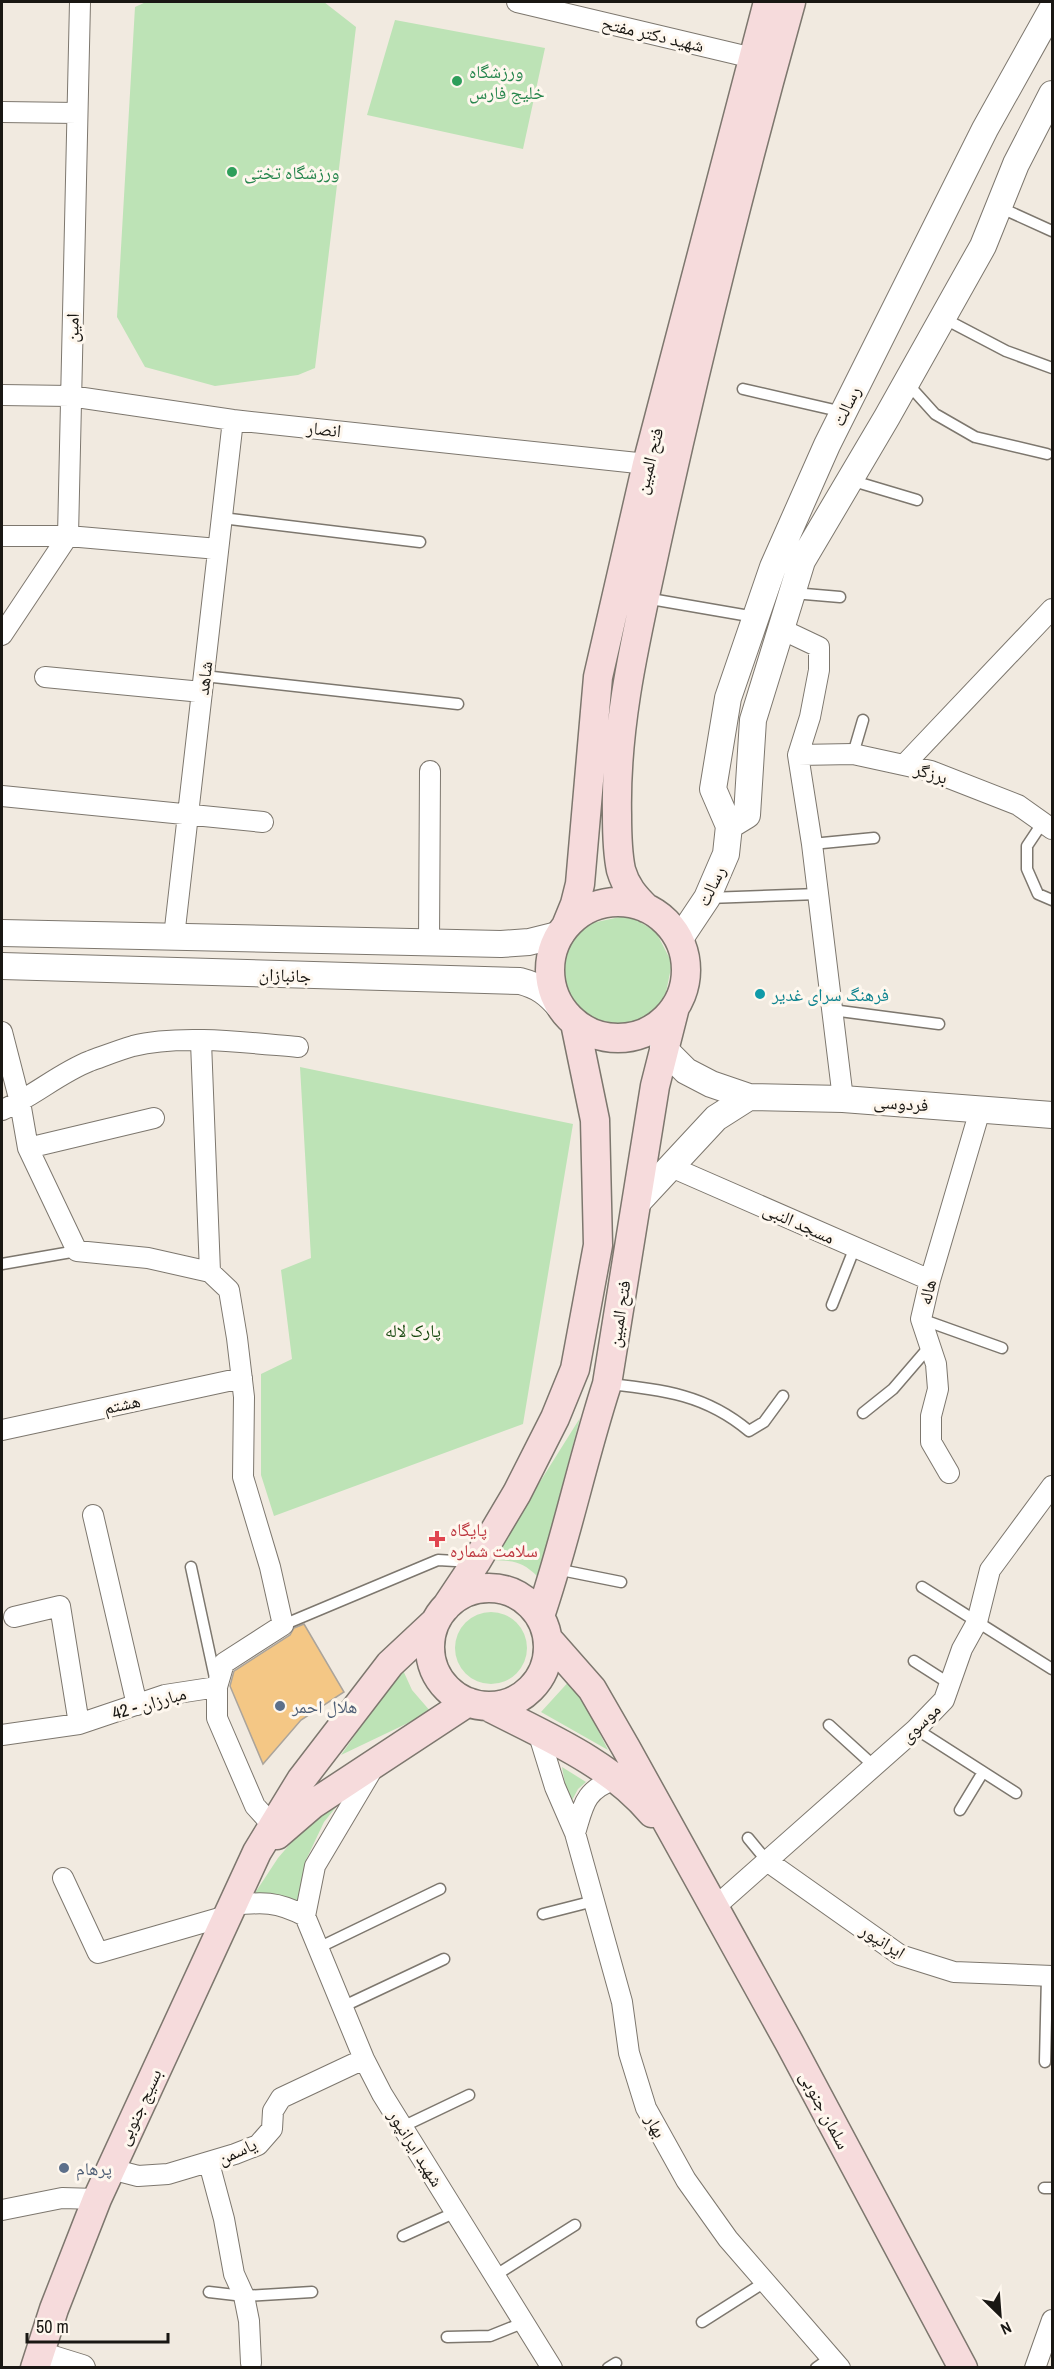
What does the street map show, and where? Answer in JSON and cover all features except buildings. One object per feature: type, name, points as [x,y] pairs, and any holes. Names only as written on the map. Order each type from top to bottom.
[{"type":"main road","name":"فتح المبین","points":[[646,908],[628,889],[621,869],[618,847],[616,769],[628,674],[763,60],[768,2]]},
{"type":"main road","name":"فتح المبین","points":[[563,930],[575,904],[580,884],[598,677],[647,464],[763,60],[790,2]]},
{"type":"main road","points":[[624,902],[646,908],[666,921],[679,940],[686,962],[684,986],[675,1007],[659,1024],[638,1035],[615,1038],[594,1034],[568,1015],[551,987],[549,966],[554,945],[563,930],[582,912],[602,904],[624,902]]},
{"type":"main road","name":"فتح المبین","points":[[544,1628],[556,1569],[591,1431],[607,1384],[648,1127],[663,1048],[675,1007]]},
{"type":"main road","name":"فتح المبین","points":[[441,1614],[518,1493],[555,1418],[575,1369],[580,1347],[598,1245],[595,1120],[568,1015]]},
{"type":"main road","points":[[495,1588],[513,1593],[528,1603],[544,1628],[592,1689],[686,1854],[638,1797],[588,1758],[538,1732],[451,1693],[438,1678],[431,1660],[430,1640],[441,1614],[460,1596],[477,1589],[495,1588]]},
{"type":"main road","name":"بسیج جنوبی","points":[[38,2361],[54,2309],[97,2199],[257,1852],[301,1780],[390,1664],[441,1614]]},
{"type":"main road","points":[[257,1852],[313,1804],[375,1765],[478,1704],[507,1703],[525,1693],[539,1678],[547,1659],[544,1628]]},
{"type":"main road","name":"سلمان جنوبی","points":[[686,1854],[963,2367]]},
{"type":"street","name":"امین","points":[[68,536],[80,2]]},
{"type":"street","name":"شهید دکتر مفتح","points":[[518,2],[763,60]]},
{"type":"street","name":"رسالت","points":[[679,940],[707,898],[726,854],[729,826],[713,789],[728,698],[772,567],[843,412],[985,129],[1053,9]]},
{"type":"street","points":[[729,826],[747,815],[753,720],[802,561],[983,246],[1016,164],[1053,94]]},
{"type":"street","points":[[2,112],[77,113]]},
{"type":"street","name":"انصار","points":[[2,395],[70,396],[233,420],[647,464]]},
{"type":"street","name":"شاهد","points":[[174,937],[233,420]]},
{"type":"street","points":[[2,536],[68,536],[218,549]]},
{"type":"street","points":[[2,635],[68,536]]},
{"type":"street","points":[[904,765],[1053,609]]},
{"type":"street","points":[[781,629],[819,647],[819,670],[810,717],[798,755],[812,844],[843,1099]]},
{"type":"street","points":[[45,677],[203,684]]},
{"type":"street","name":"برزگر","points":[[798,755],[853,754],[931,771],[1018,805],[1048,825]]},
{"type":"street","points":[[429,942],[430,771]]},
{"type":"street","points":[[2,796],[263,822]]},
{"type":"street","name":"جانبازان","points":[[2,933],[496,944],[529,942],[563,930]]},
{"type":"street","points":[[490,981],[500,970],[502,963],[500,950],[496,944]]},
{"type":"street","name":"جانبازان","points":[[2,966],[520,981],[547,992],[568,1015]]},
{"type":"street","points":[[2,1032],[20,1102],[28,1148],[77,1251],[148,1258],[210,1272],[229,1290],[244,1397],[243,1477],[270,1567],[283,1625],[224,1663],[217,1687],[217,1718],[255,1806],[273,1826]]},
{"type":"street","points":[[2,1110],[88,1062],[134,1046],[167,1042],[233,1041],[298,1047]]},
{"type":"street","points":[[201,1042],[210,1272]]},
{"type":"street","name":"فردوسی","points":[[663,1048],[686,1071],[711,1084],[749,1097],[843,1099],[1053,1115]]},
{"type":"street","points":[[637,1203],[716,1118],[749,1097]]},
{"type":"street","name":"هاله","points":[[949,1473],[931,1442],[931,1416],[938,1389],[936,1364],[921,1319],[930,1280],[980,1110]]},
{"type":"street","points":[[28,1148],[154,1118]]},
{"type":"street","name":"مسجد النبی","points":[[669,1166],[930,1280]]},
{"type":"street","name":"هشتم","points":[[2,1430],[242,1378]]},
{"type":"street","name":"موسوی","points":[[715,1907],[916,1729],[944,1700],[962,1650],[977,1622],[990,1570],[1053,1486]]},
{"type":"street","points":[[93,1515],[137,1705]]},
{"type":"street","points":[[14,1617],[60,1606],[79,1724]]},
{"type":"street","name":"مبارزان - 42","points":[[2,1735],[79,1724],[165,1695],[217,1687]]},
{"type":"street","name":"بهار","points":[[538,1732],[555,1787],[575,1833],[622,2002],[629,2053],[646,2108],[686,2180],[728,2239],[765,2282],[828,2364]]},
{"type":"street","points":[[63,1878],[98,1953],[229,1910],[261,1902],[286,1906],[305,1916],[315,1866],[375,1765]]},
{"type":"street","points":[[575,1833],[585,1802],[598,1786],[615,1779]]},
{"type":"street","name":"ایرانپور","points":[[767,1861],[900,1955],[954,1972],[1050,1976]]},
{"type":"street","name":"شهید ایرانپور","points":[[305,1916],[364,2059],[382,2094],[552,2367]]},
{"type":"street","name":"یاسمن","points":[[111,2169],[138,2176],[168,2174],[258,2145],[272,2129],[273,2111],[281,2098],[364,2059]]},
{"type":"street","points":[[208,2163],[224,2219],[234,2274],[244,2296],[249,2321],[251,2363]]},
{"type":"street","points":[[2,2210],[62,2198],[97,2199]]},
{"type":"street","points":[[1035,2367],[1049,2340],[1053,2320]]},
{"type":"street","points":[[38,2361],[82,2367]]},
{"type":"lane","points":[[999,207],[1053,231]]},
{"type":"lane","points":[[943,318],[1006,351],[1053,368]]},
{"type":"lane","points":[[906,382],[935,414],[975,437],[1047,454]]},
{"type":"lane","points":[[743,389],[843,412]]},
{"type":"lane","points":[[850,480],[917,500]]},
{"type":"lane","points":[[222,518],[420,542]]},
{"type":"lane","points":[[792,593],[840,597]]},
{"type":"lane","points":[[645,598],[756,617]]},
{"type":"lane","points":[[203,684],[458,704]]},
{"type":"lane","points":[[853,754],[863,720]]},
{"type":"lane","points":[[1048,825],[1028,846],[1027,868],[1038,894],[1053,900]]},
{"type":"lane","points":[[812,844],[874,838]]},
{"type":"lane","points":[[707,898],[818,894]]},
{"type":"lane","points":[[832,1010],[939,1024]]},
{"type":"lane","points":[[832,1305],[855,1247]]},
{"type":"lane","points":[[2,1264],[77,1251]]},
{"type":"lane","points":[[921,1319],[1002,1348]]},
{"type":"lane","points":[[863,1413],[893,1389],[930,1346]]},
{"type":"lane","points":[[607,1384],[657,1389],[702,1401],[733,1418],[749,1431],[764,1422],[783,1396]]},
{"type":"lane","points":[[283,1625],[438,1560],[476,1562]]},
{"type":"lane","points":[[191,1567],[217,1687]]},
{"type":"lane","points":[[556,1569],[621,1582]]},
{"type":"lane","points":[[922,1587],[1053,1669]]},
{"type":"lane","points":[[914,1661],[950,1684]]},
{"type":"lane","points":[[829,1725],[874,1766]]},
{"type":"lane","points":[[916,1729],[1016,1793]]},
{"type":"lane","points":[[960,1809],[983,1772]]},
{"type":"lane","points":[[748,1838],[767,1861]]},
{"type":"lane","points":[[318,1948],[440,1888]]},
{"type":"lane","points":[[543,1914],[594,1901]]},
{"type":"lane","points":[[342,2007],[444,1959]]},
{"type":"lane","points":[[1045,2062],[1050,1976]]},
{"type":"lane","points":[[402,2127],[469,2095]]},
{"type":"lane","points":[[403,2236],[456,2212]]},
{"type":"lane","points":[[496,2275],[575,2225]]},
{"type":"lane","points":[[702,2322],[765,2282]]},
{"type":"lane","points":[[209,2292],[244,2296],[312,2292]]},
{"type":"lane","points":[[447,2337],[490,2336],[525,2322]]},
{"type":"green space","name":"ورزشگاه تختی","points":[[146,2],[324,2],[356,27],[315,368],[298,375],[215,386],[145,367],[117,317],[135,7]]},
{"type":"green space","name":"ورزشگاه خلیج فارس","points":[[395,20],[545,48],[523,149],[367,115]]},
{"type":"green space","points":[[629,915],[656,932],[672,963],[664,1002],[646,1019],[619,1024],[589,1018],[566,997],[559,982],[560,958],[565,943],[592,923]]},
{"type":"green space","name":"پارک لاله","points":[[300,1067],[573,1124],[523,1424],[274,1516],[261,1475],[261,1374],[292,1359],[281,1270],[311,1258]]},
{"type":"green space","points":[[580,1418],[538,1577],[517,1563],[491,1560]]},
{"type":"green space","points":[[491,1612],[505,1615],[517,1622],[524,1634],[527,1648],[524,1662],[517,1674],[505,1681],[491,1684],[477,1681],[465,1674],[458,1662],[455,1648],[458,1634],[465,1622],[477,1615]]},
{"type":"green space","points":[[402,1668],[412,1690],[431,1712],[341,1755]]},
{"type":"green space","points":[[572,1678],[608,1750],[541,1712]]},
{"type":"green space","points":[[562,1767],[586,1782],[578,1789],[569,1806]]},
{"type":"green space","points":[[345,1796],[324,1822],[306,1860],[298,1901],[275,1896],[253,1896],[278,1858],[308,1823]]},
{"type":"place","name":"ورزشگاه خلیج فارس","points":[[457,81]]},
{"type":"place","name":"ورزشگاه تختی","points":[[232,172]]},
{"type":"place","name":"فرهنگ سرای غدیر","points":[[760,994]]},
{"type":"place","name":"پایگاه سلامت شماره","points":[[437,1539]]},
{"type":"place","name":"هلال احمر","points":[[280,1706]]},
{"type":"place","name":"پرهام","points":[[64,2168]]}]
